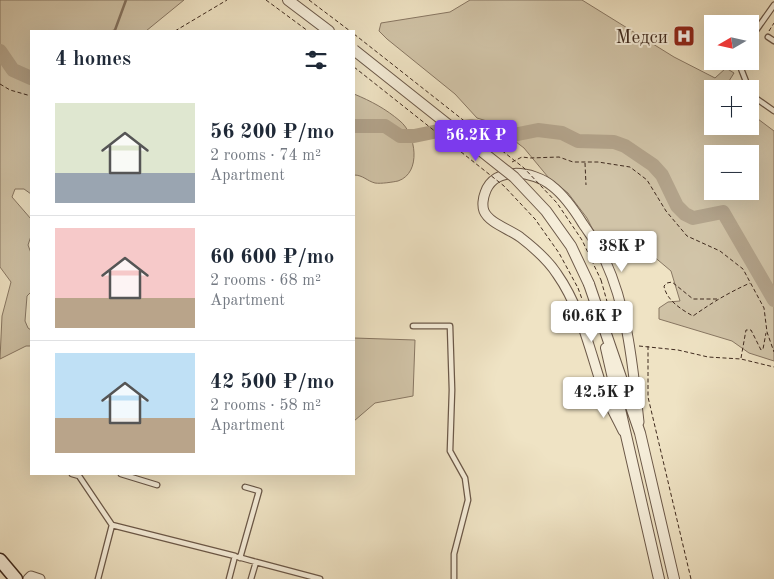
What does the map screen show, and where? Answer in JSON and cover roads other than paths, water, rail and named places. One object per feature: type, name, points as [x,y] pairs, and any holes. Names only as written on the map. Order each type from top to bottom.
[{"type":"main road","points":[[0,560],[16,579]]},
{"type":"street","points":[[288,0],[328,30]]},
{"type":"street","points":[[355,51],[514,177],[546,211],[571,246],[589,284],[640,433],[674,579]]},
{"type":"street","points":[[625,436],[604,392],[570,292],[556,272],[540,255],[520,237],[501,225],[490,221],[483,210],[487,185],[498,176],[522,174],[540,179],[553,186],[575,211],[605,259],[627,330],[640,433]]},
{"type":"street","points":[[596,303],[659,579]]},
{"type":"street","points":[[28,579],[31,576],[40,579]]},
{"type":"lane","points":[[759,27],[774,5]]},
{"type":"lane","points":[[765,19],[772,23]]},
{"type":"lane","points":[[768,37],[774,41]]},
{"type":"lane","points":[[759,100],[774,111]]},
{"type":"lane","points":[[413,326],[450,326],[452,390],[450,451],[465,478],[468,500],[454,554],[454,579]]},
{"type":"lane","points":[[80,475],[112,525],[320,579]]},
{"type":"lane","points":[[124,475],[157,485]]},
{"type":"lane","points":[[229,579],[259,491],[245,487]]},
{"type":"lane","points":[[98,579],[112,525]]},
{"type":"lane","points":[[251,579],[256,562]]},
{"type":"waterway","points":[[115,30],[126,0]]},
{"type":"waterway","points":[[0,51],[13,70],[30,78]]},
{"type":"waterway","points":[[355,126],[385,126],[400,136],[414,136],[471,126],[513,135],[538,130],[562,133],[578,141],[614,142],[625,146],[653,165],[662,175],[677,206],[685,214],[693,218],[723,212],[774,300]]},
{"type":"place","name":"Медси","points":[[684,36]]}]
